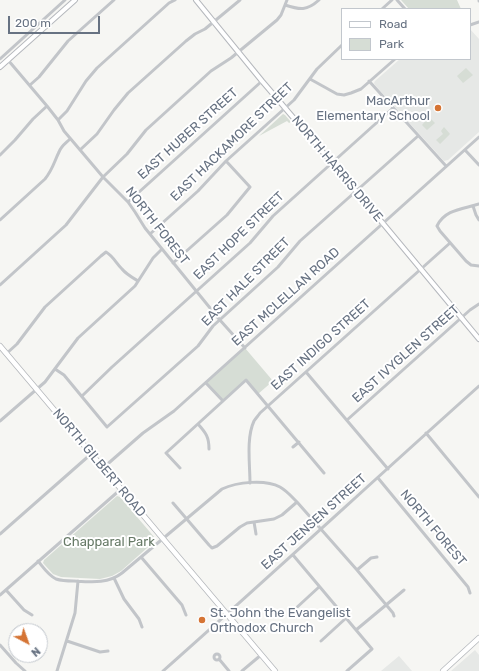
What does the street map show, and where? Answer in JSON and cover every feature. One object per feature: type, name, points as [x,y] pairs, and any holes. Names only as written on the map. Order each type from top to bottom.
[{"type":"main road","name":"NORTH GILBERT ROAD","points":[[0,346],[275,671]]},
{"type":"main road","points":[[442,671],[478,641]]},
{"type":"street","points":[[0,58],[65,0]]},
{"type":"street","points":[[0,67],[75,0]]},
{"type":"street","points":[[30,85],[39,77],[68,41],[114,0]]},
{"type":"street","points":[[58,120],[68,111],[86,81],[97,68],[169,3],[175,0]]},
{"type":"street","name":"NORTH HARRIS DRIVE","points":[[196,0],[262,81],[479,339]]},
{"type":"street","points":[[80,150],[97,134],[128,93],[186,41],[205,29],[240,0]]},
{"type":"street","points":[[0,285],[66,225],[103,177],[127,154],[146,130],[211,71],[222,65],[277,20],[281,15],[287,0]]},
{"type":"street","points":[[285,5],[296,9],[304,9],[319,0]]},
{"type":"street","points":[[383,8],[392,0]]},
{"type":"street","points":[[397,0],[404,8]]},
{"type":"street","name":"EAST HACKAMORE STREET","points":[[150,234],[198,191],[226,161],[286,108],[294,100],[320,65],[341,46]]},
{"type":"street","name":"NORTH FOREST","points":[[8,60],[58,120],[70,139],[103,177],[128,202],[145,228],[173,263],[245,348]]},
{"type":"street","points":[[310,79],[337,94],[344,95],[361,89],[394,60]]},
{"type":"street","name":"EAST HUBER STREET","points":[[128,202],[262,81]]},
{"type":"street","points":[[369,81],[446,166]]},
{"type":"street","points":[[0,155],[15,140],[32,119],[47,106]]},
{"type":"street","name":"EAST HOPE STREET","points":[[82,396],[181,304],[250,243],[273,216],[394,108]]},
{"type":"street","name":"EAST HALE STREET","points":[[82,396],[107,427],[198,346],[212,326],[278,267],[300,241],[418,136]]},
{"type":"street","name":"EAST MCLELLAN ROAD","points":[[103,468],[143,432],[174,411],[206,383],[479,137]]},
{"type":"street","points":[[0,220],[45,178],[54,165],[59,151],[70,139]]},
{"type":"street","points":[[465,150],[479,165]]},
{"type":"street","points":[[173,263],[227,215],[250,187],[226,161]]},
{"type":"street","points":[[479,204],[454,210],[448,213],[437,226],[466,261],[471,265],[479,266]]},
{"type":"street","points":[[473,206],[479,220]]},
{"type":"street","name":"EAST INDIGO STREET","points":[[250,483],[249,442],[254,421],[260,413],[450,243]]},
{"type":"street","points":[[0,421],[37,390],[48,379],[78,338],[132,290],[153,258],[162,249]]},
{"type":"street","points":[[6,354],[17,344],[45,307],[106,252],[112,256],[126,273],[138,281]]},
{"type":"street","name":"EAST IVYGLEN STREET","points":[[347,420],[470,310],[479,304]]},
{"type":"street","points":[[55,369],[64,375],[82,396]]},
{"type":"street","points":[[306,372],[388,469]]},
{"type":"street","points":[[180,468],[166,452],[246,380],[324,473]]},
{"type":"street","points":[[206,383],[223,401]]},
{"type":"street","name":"EAST JENSEN STREET","points":[[162,671],[227,615],[479,386]]},
{"type":"street","points":[[198,424],[208,436],[209,449]]},
{"type":"street","points":[[426,434],[479,497]]},
{"type":"street","points":[[293,447],[299,442]]},
{"type":"street","points":[[0,534],[91,454]]},
{"type":"street","name":"NORTH FOREST","points":[[378,478],[468,587],[470,593]]},
{"type":"street","points":[[38,561],[48,573],[62,580],[98,582],[114,578],[122,573],[222,489],[235,484],[274,484],[288,493],[321,528],[358,570],[394,616]]},
{"type":"street","points":[[0,594],[121,489]]},
{"type":"street","points":[[173,503],[212,548],[217,546],[240,526],[247,523],[274,519],[282,515],[297,502]]},
{"type":"street","points":[[254,522],[256,534]]},
{"type":"street","points":[[293,555],[372,649],[347,671]]},
{"type":"street","points":[[141,557],[182,605],[186,615]]},
{"type":"street","points":[[358,570],[371,558],[376,557]]},
{"type":"street","points":[[114,578],[124,599],[139,619],[142,627]]},
{"type":"street","points":[[57,671],[74,619],[78,581]]},
{"type":"street","points":[[294,610],[320,587]]},
{"type":"street","points":[[6,590],[24,610],[32,615]]},
{"type":"street","points":[[356,630],[404,590]]},
{"type":"street","points":[[321,641],[346,619]]},
{"type":"street","points":[[66,641],[100,652],[108,651]]},
{"type":"street","points":[[1,647],[25,671]]},
{"type":"street","points":[[242,671],[261,655]]},
{"type":"street","points":[[220,659],[230,671]]},
{"type":"shaded area","name":"MacArthur Elementary School","points":[[471,30],[479,39],[479,132],[448,160],[444,161],[375,85],[375,81],[399,60],[471,60]]},
{"type":"shaded area","points":[[475,650],[479,655],[479,671],[451,671]]},
{"type":"shaded area","points":[[399,656],[412,671],[381,671]]},
{"type":"green space","points":[[401,0],[457,0],[461,8],[408,8]]},
{"type":"green space","points":[[466,68],[473,75],[463,83],[457,76]]},
{"type":"green space","points":[[283,114],[291,122],[289,123],[287,121],[259,136]]},
{"type":"green space","points":[[429,117],[435,123],[427,130],[422,125]]},
{"type":"green space","points":[[444,127],[450,134],[440,144],[436,140],[443,134],[441,131]]},
{"type":"green space","points":[[245,348],[273,381],[258,394],[246,380],[223,401],[206,383]]},
{"type":"green space","name":"Chapparal Park","points":[[117,496],[120,497],[155,538],[155,541],[121,571],[112,576],[100,579],[61,577],[53,574],[43,563],[44,560]]},
{"type":"place","name":"MacArthur Elementary School","points":[[438,108]]},
{"type":"place","name":"St. John the Evangelist Orthodox Church","points":[[202,620]]}]
